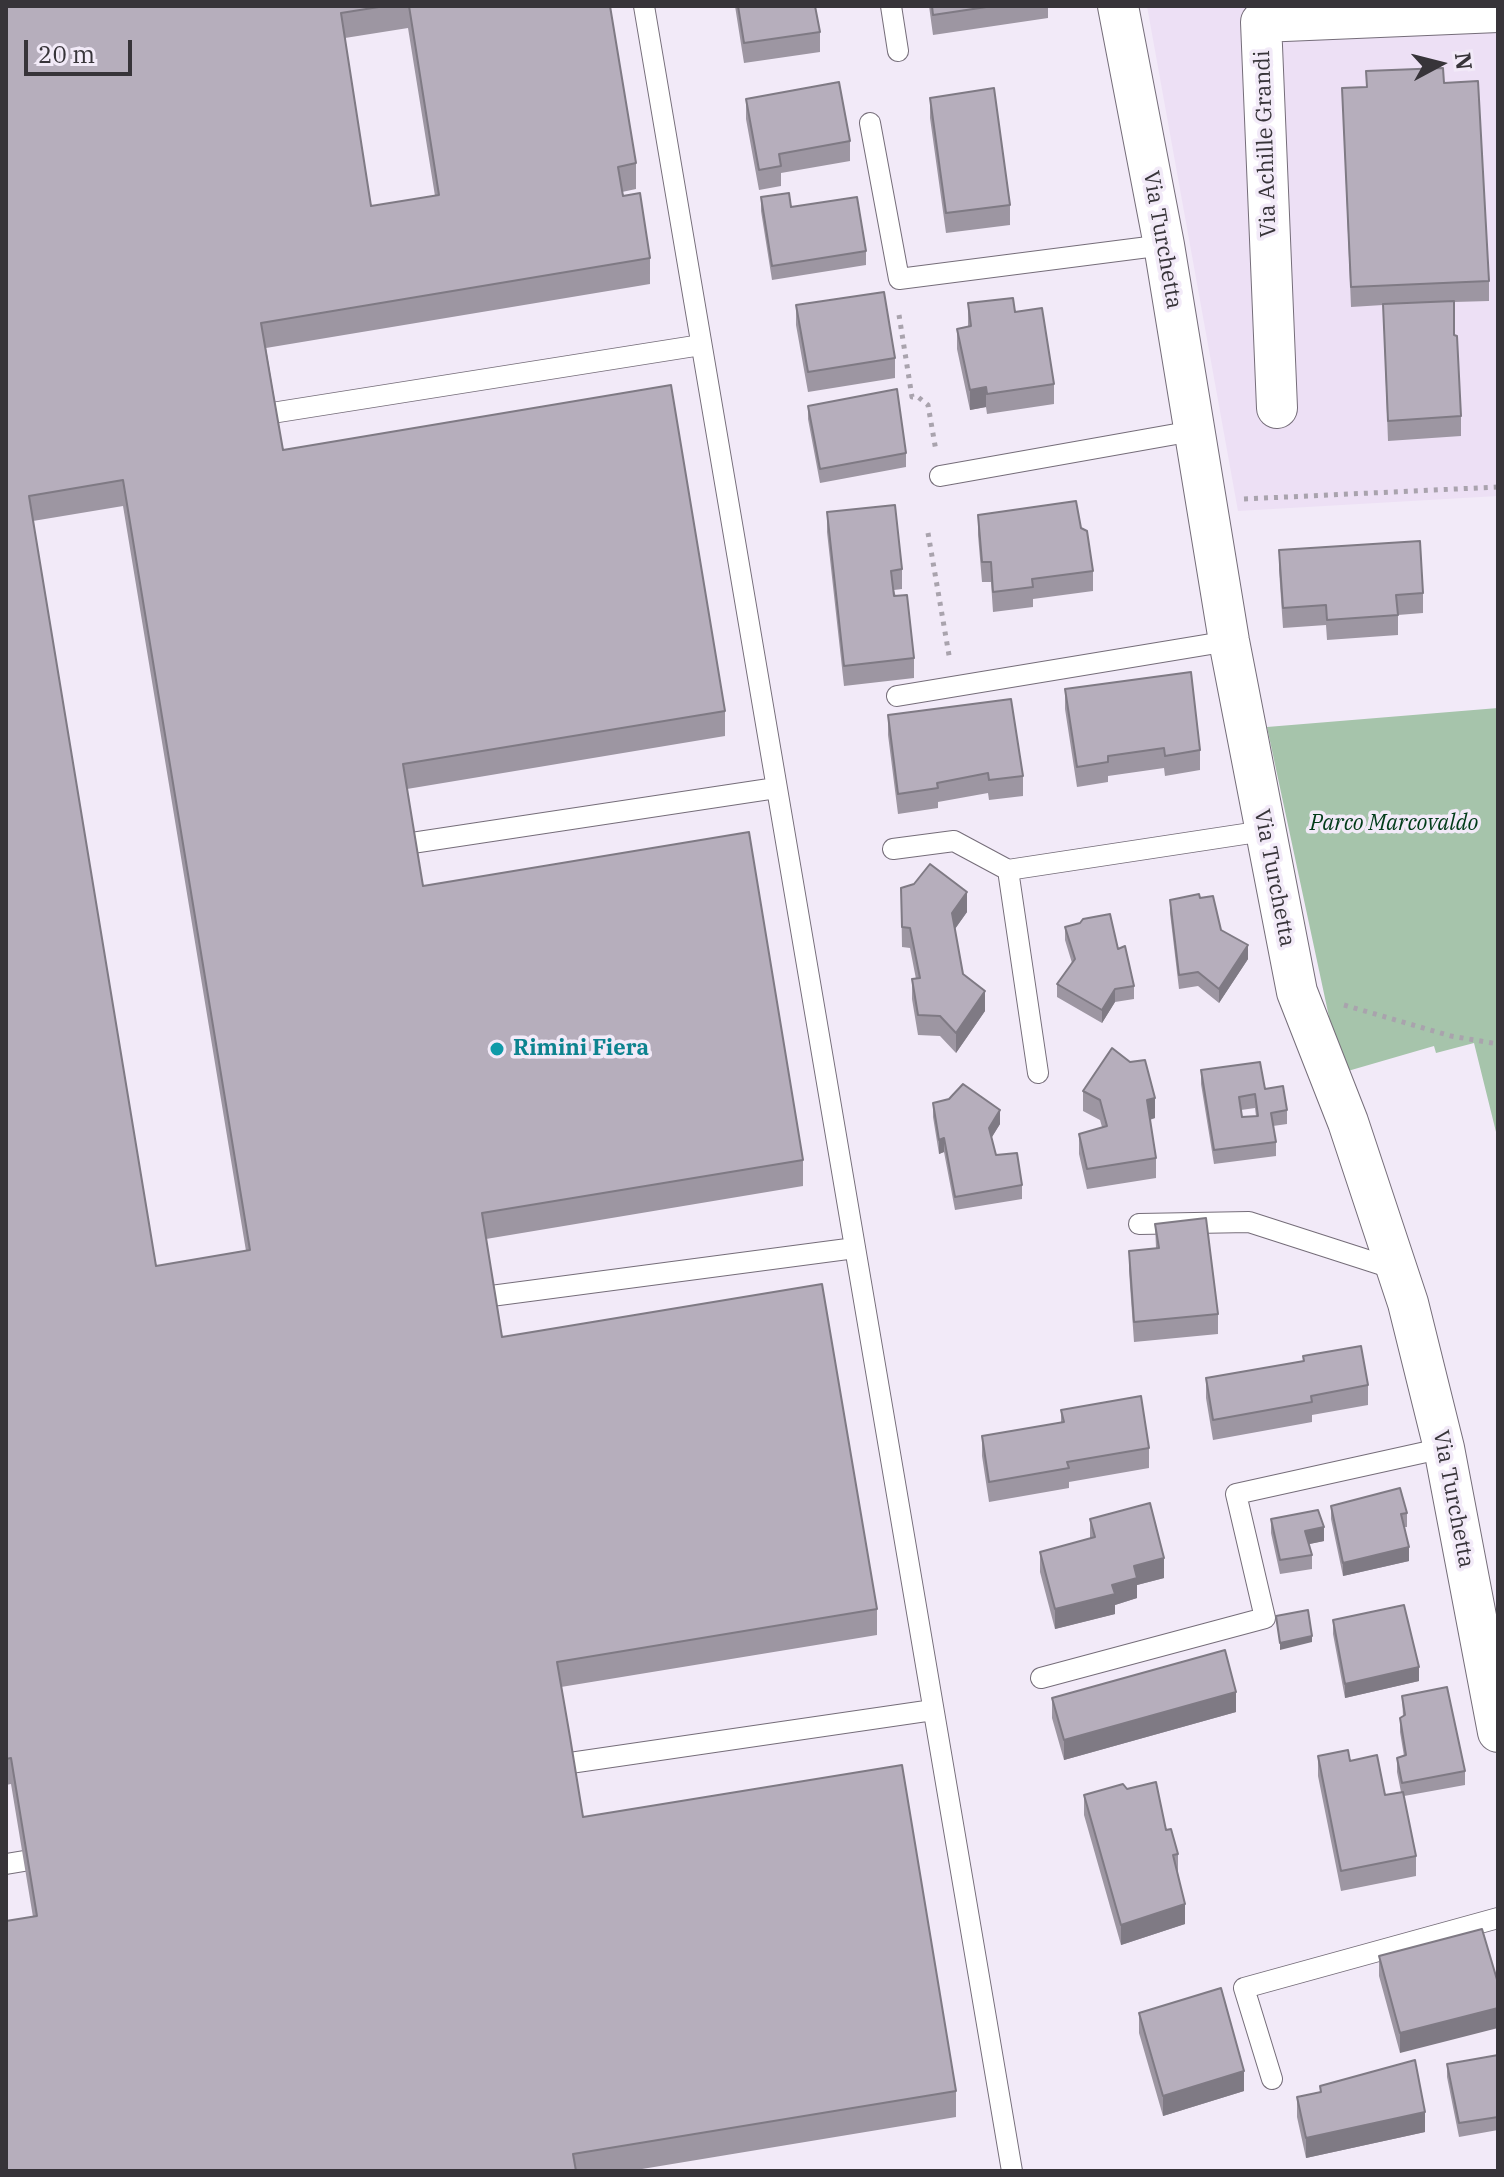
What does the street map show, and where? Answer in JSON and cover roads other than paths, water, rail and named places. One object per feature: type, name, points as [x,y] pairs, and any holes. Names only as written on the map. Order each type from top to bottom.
[{"type":"street","name":"Via Turchetta","points":[[1118,6],[1164,245],[1229,641],[1297,992],[1348,1122],[1398,1270],[1444,1448],[1498,1732]]},
{"type":"street","name":"Via Achille Grandi","points":[[1277,408],[1261,22],[1498,12]]},
{"type":"lane","points":[[644,6],[1012,2171]]},
{"type":"lane","points":[[891,6],[898,51]]},
{"type":"lane","points":[[870,123],[899,279],[1164,245]]},
{"type":"lane","points":[[272,413],[701,345]]},
{"type":"lane","points":[[940,476],[1193,431]]},
{"type":"lane","points":[[897,696],[1229,641]]},
{"type":"lane","points":[[412,843],[776,788]]},
{"type":"lane","points":[[893,849],[954,841],[1008,870],[1264,831]]},
{"type":"lane","points":[[1008,870],[1038,1073]]},
{"type":"lane","points":[[1139,1224],[1249,1222],[1398,1270]]},
{"type":"lane","points":[[491,1296],[855,1248]]},
{"type":"lane","points":[[1041,1678],[1265,1618],[1236,1494],[1444,1448]]},
{"type":"lane","points":[[570,1763],[933,1710]]},
{"type":"lane","points":[[1272,2079],[1244,1988],[1498,1918]]},
{"type":"place","name":"Rimini Fiera","points":[[497,1049]]},
{"type":"park label","name":"Parco Marcovaldo","points":[[1394,824]]}]
